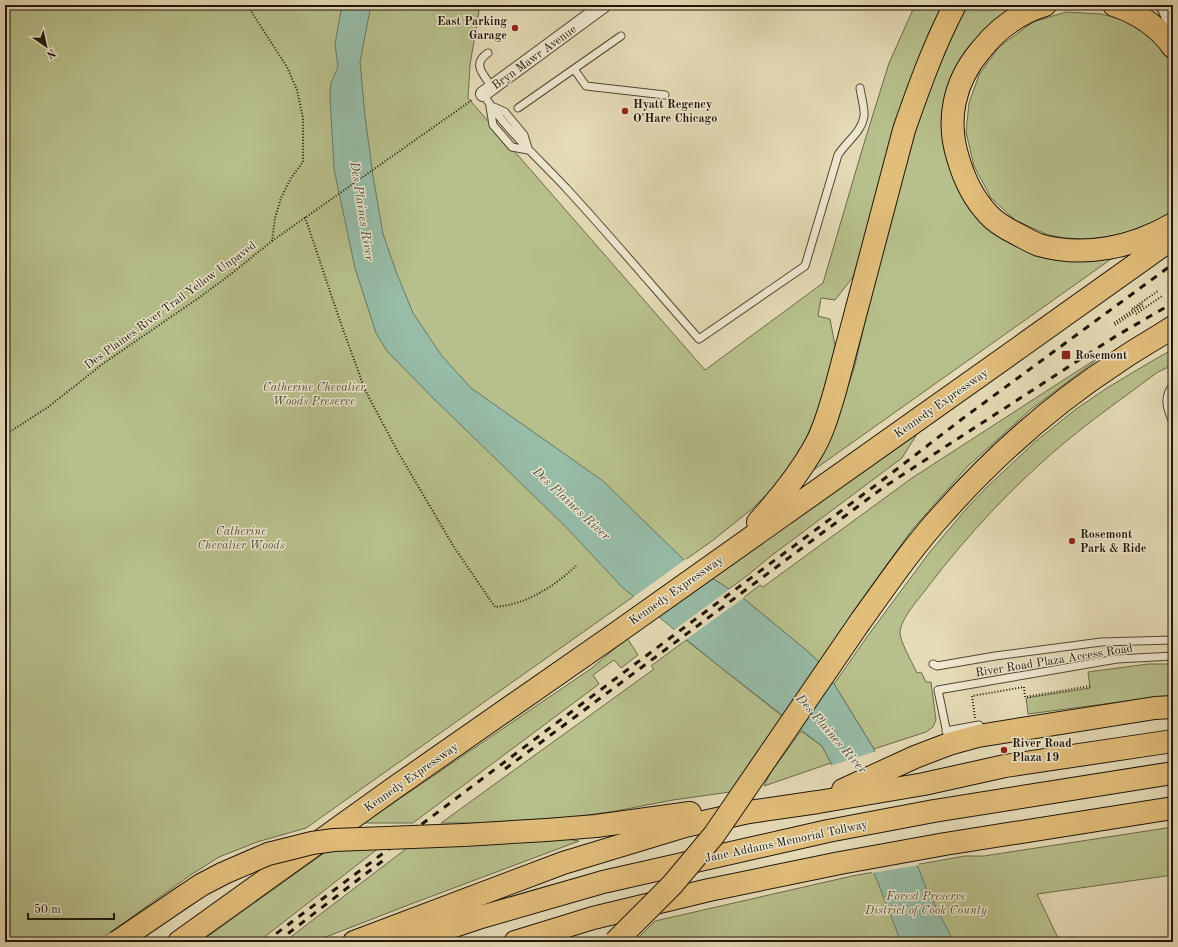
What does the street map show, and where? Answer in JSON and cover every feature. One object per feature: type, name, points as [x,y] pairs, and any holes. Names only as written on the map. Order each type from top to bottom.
[{"type":"highway","points":[[728,554],[783,494],[812,450],[824,425],[837,384],[904,130],[917,91],[955,5]]},
{"type":"highway","points":[[1045,5],[1025,12],[1006,25],[989,40],[975,56],[958,89],[952,117],[952,131],[955,150],[961,169],[972,192],[987,214],[996,221],[1027,240],[1040,245],[1052,247],[1089,250],[1115,247],[1139,241],[1173,224]]},
{"type":"highway","points":[[1114,5],[1129,10],[1143,18],[1173,47]]},
{"type":"highway","name":"Kennedy Expressway","points":[[179,942],[394,788],[618,632],[1173,238]]},
{"type":"highway","points":[[615,942],[672,885],[714,834],[860,622],[907,556],[935,522],[973,481],[1015,441],[1067,398],[1119,360],[1173,328]]},
{"type":"highway","points":[[818,802],[915,757],[948,738],[978,736],[1164,708]]},
{"type":"highway","points":[[354,942],[563,863],[685,826],[749,812],[818,802],[956,778],[1005,766],[1173,741]]},
{"type":"highway","points":[[956,778],[993,777],[1173,749]]},
{"type":"highway","name":"Jane Addams Memorial Tollway","points":[[406,942],[478,918],[603,882],[828,831],[934,811],[1173,773]]},
{"type":"highway","points":[[515,942],[593,918],[708,890],[840,863],[945,844],[1173,808]]},
{"type":"highway","points":[[117,942],[201,885],[224,873],[268,854],[312,843],[334,840],[547,830],[596,826],[699,812],[749,812]]},
{"type":"highway","points":[[170,942],[254,889]]},
{"type":"main road","points":[[1166,5],[1173,20]]},
{"type":"street","name":"Bryn Mawr Avenue","points":[[487,91],[604,5]]},
{"type":"lane","points":[[518,108],[621,36]]},
{"type":"lane","points":[[488,53],[479,61],[479,66],[487,91],[493,125],[512,147],[528,150]]},
{"type":"lane","points":[[574,69],[586,86],[665,94]]},
{"type":"lane","points":[[490,106],[505,112],[524,135],[528,150],[566,189],[699,339],[805,266],[836,159],[842,149],[858,131],[864,116],[860,88]]},
{"type":"lane","points":[[1171,415],[1169,391],[1173,386]]},
{"type":"lane","points":[[1171,415],[1173,397]]},
{"type":"lane","points":[[933,664],[937,666],[995,656],[1101,642],[1173,640]]},
{"type":"lane","name":"River Road Plaza Access Road","points":[[948,738],[938,690],[1117,659],[1173,656]]},
{"type":"lane","points":[[1119,706],[1164,708]]},
{"type":"lane","points":[[948,738],[977,726],[989,724]]},
{"type":"path","name":"Des Plaines River Trail Yellow Unpaved","points":[[5,435],[48,407],[104,363],[200,297],[272,241],[275,218],[281,198],[303,162],[303,118],[297,90],[287,67],[247,5]]},
{"type":"path","points":[[272,241],[469,102]]},
{"type":"path","points":[[305,217],[365,390],[398,452],[454,547],[495,607],[506,606],[545,591],[576,566]]},
{"type":"path","points":[[1132,309],[1158,291]]},
{"type":"path","points":[[1136,314],[1162,296]]},
{"type":"path","points":[[1115,324],[1142,305]]},
{"type":"path","points":[[977,726],[972,696],[1024,687],[1025,697],[1090,686]]},
{"type":"green space","name":"Catherine Chevalier Woods","points":[[5,5],[480,5],[470,65],[468,98],[705,370],[823,283],[889,63],[915,5],[946,5],[874,211],[853,277],[835,300],[821,298],[818,316],[830,319],[837,356],[815,424],[796,459],[775,486],[752,509],[712,541],[306,828],[257,842],[219,857],[189,876],[97,942],[5,942]]},
{"type":"green space","points":[[966,5],[1021,5],[950,89],[977,215],[1114,257],[815,469],[812,467],[831,434],[854,369],[881,253],[906,158],[930,85]]},
{"type":"green space","points":[[1066,12],[1101,14],[1131,22],[1165,49],[1173,61],[1173,212],[1128,232],[1106,237],[1085,239],[1048,235],[1015,220],[991,198],[974,166],[966,132],[969,103],[979,75],[999,47],[1033,22]]},
{"type":"green space","points":[[1173,349],[1173,365],[1158,372],[1087,425],[1045,459],[1027,476],[974,530],[915,603],[901,627],[900,636],[917,673],[921,672],[926,682],[931,682],[936,720],[933,727],[926,732],[874,749],[834,684],[929,553],[987,487],[1036,441],[1076,409],[1107,388]]},
{"type":"green space","points":[[1096,359],[1030,410],[968,466],[911,531],[820,663],[743,598],[760,585],[763,587],[912,478]]},
{"type":"green space","points":[[917,434],[902,458],[729,589],[712,578]]},
{"type":"green space","points":[[627,638],[638,655],[621,668],[614,660],[593,675],[599,684],[413,823],[364,823],[592,668]]},
{"type":"green space","points":[[686,640],[782,716],[730,792],[573,817],[481,823],[441,823],[654,669],[651,666]]},
{"type":"green space","points":[[1148,664],[1173,664],[1173,695],[1028,714],[1026,698],[1090,688],[1088,672]]},
{"type":"green space","points":[[801,731],[822,746],[831,763],[764,786],[771,772]]},
{"type":"green space","name":"Forest Preserve District of Cook County","points":[[1173,827],[1173,875],[1037,894],[1060,942],[634,942],[655,921],[852,876],[965,856],[984,856]]},
{"type":"green space","points":[[560,838],[579,841],[313,942],[284,942],[411,845]]},
{"type":"green space","points":[[384,844],[258,942],[200,942],[331,848]]},
{"type":"water","name":"Des Plaines River","points":[[342,5],[371,5],[360,62],[373,176],[383,234],[413,313],[442,356],[471,388],[603,481],[684,560],[743,598],[820,663],[874,749],[926,888],[954,942],[901,942],[831,763],[822,746],[719,666],[622,587],[567,528],[434,399],[387,351],[376,333],[355,268],[334,169],[330,95],[331,83],[338,67],[335,44]]},
{"type":"pier","points":[[686,559],[713,577],[656,618],[632,598]]},
{"type":"pier","points":[[731,588],[745,597],[684,641],[673,631]]},
{"type":"pier","points":[[877,751],[919,865],[872,873],[830,766]]},
{"type":"railway","points":[[265,942],[962,419],[1173,264]]},
{"type":"railway","points":[[505,769],[884,487],[1116,336],[1173,303]]},
{"type":"railway","points":[[277,942],[385,859]]},
{"type":"place","name":"East Parking Garage","points":[[515,28]]},
{"type":"place","name":"Hyatt Regency O'Hare Chicago","points":[[625,111]]},
{"type":"place","name":"Rosemont","points":[[1066,355]]},
{"type":"place","name":"Rosemont Park & Ride","points":[[1072,541]]},
{"type":"place","name":"River Road Plaza 19","points":[[1004,750]]},
{"type":"park label","name":"Catherine Chevalier Woods Preserve","points":[[314,394]]}]
